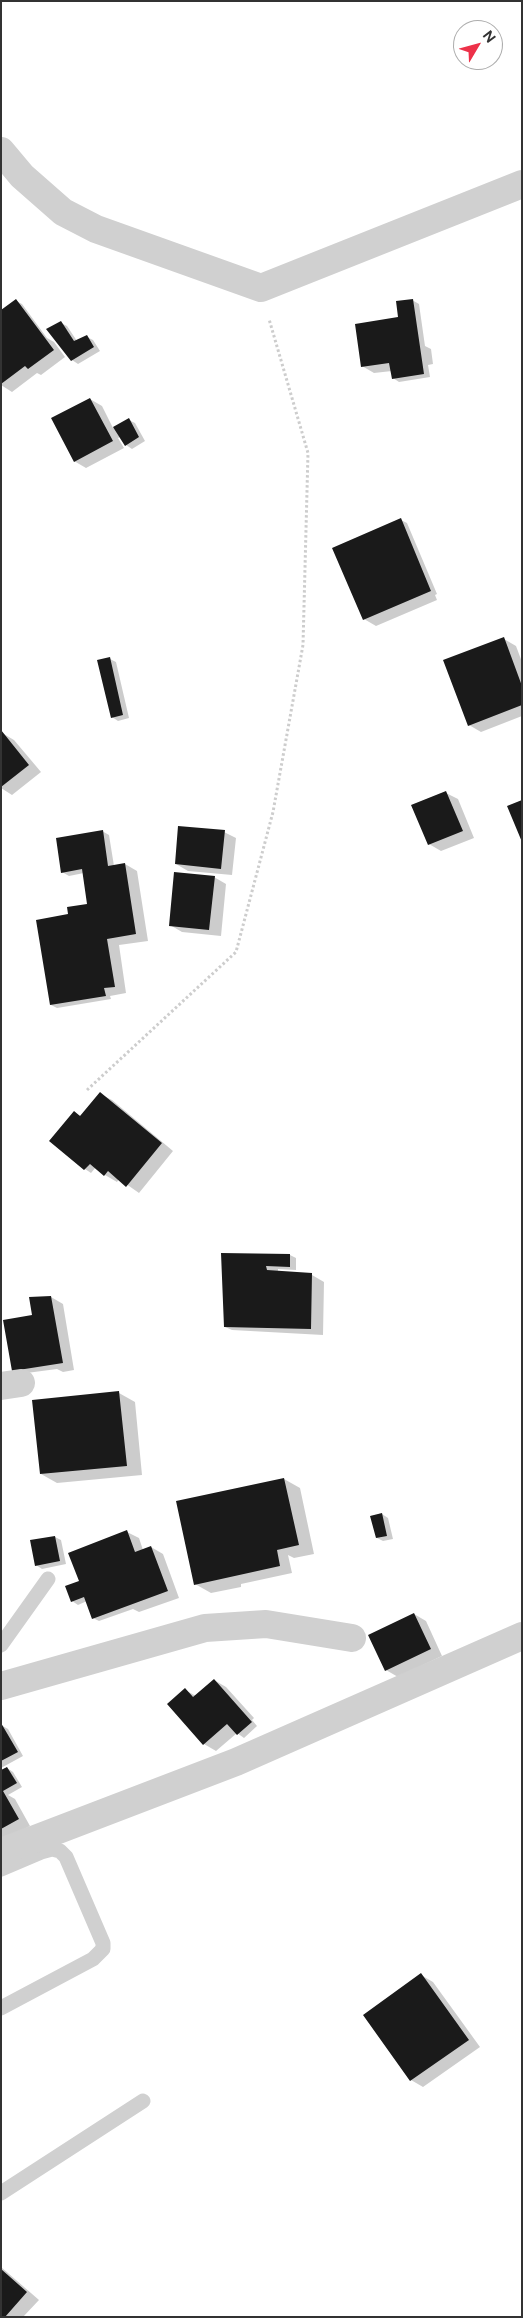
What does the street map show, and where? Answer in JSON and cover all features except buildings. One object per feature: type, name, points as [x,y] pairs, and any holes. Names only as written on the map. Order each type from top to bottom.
[{"type":"street","points":[[1,151],[22,176],[63,212],[96,229],[261,288],[522,184]]},
{"type":"street","points":[[1,1686],[205,1628],[266,1624],[352,1638]]},
{"type":"street","points":[[1,1852],[236,1762],[522,1636]]},
{"type":"lane","points":[[1,1645],[48,1579]]},
{"type":"lane","points":[[1,1869],[41,1852],[52,1849],[60,1851],[66,1857],[103,1943],[103,1949],[93,1959],[1,2008]]},
{"type":"lane","points":[[1,2193],[143,2101]]},
{"type":"path","points":[[87,1090],[236,952],[273,812],[304,645],[308,453],[261,288]]}]
